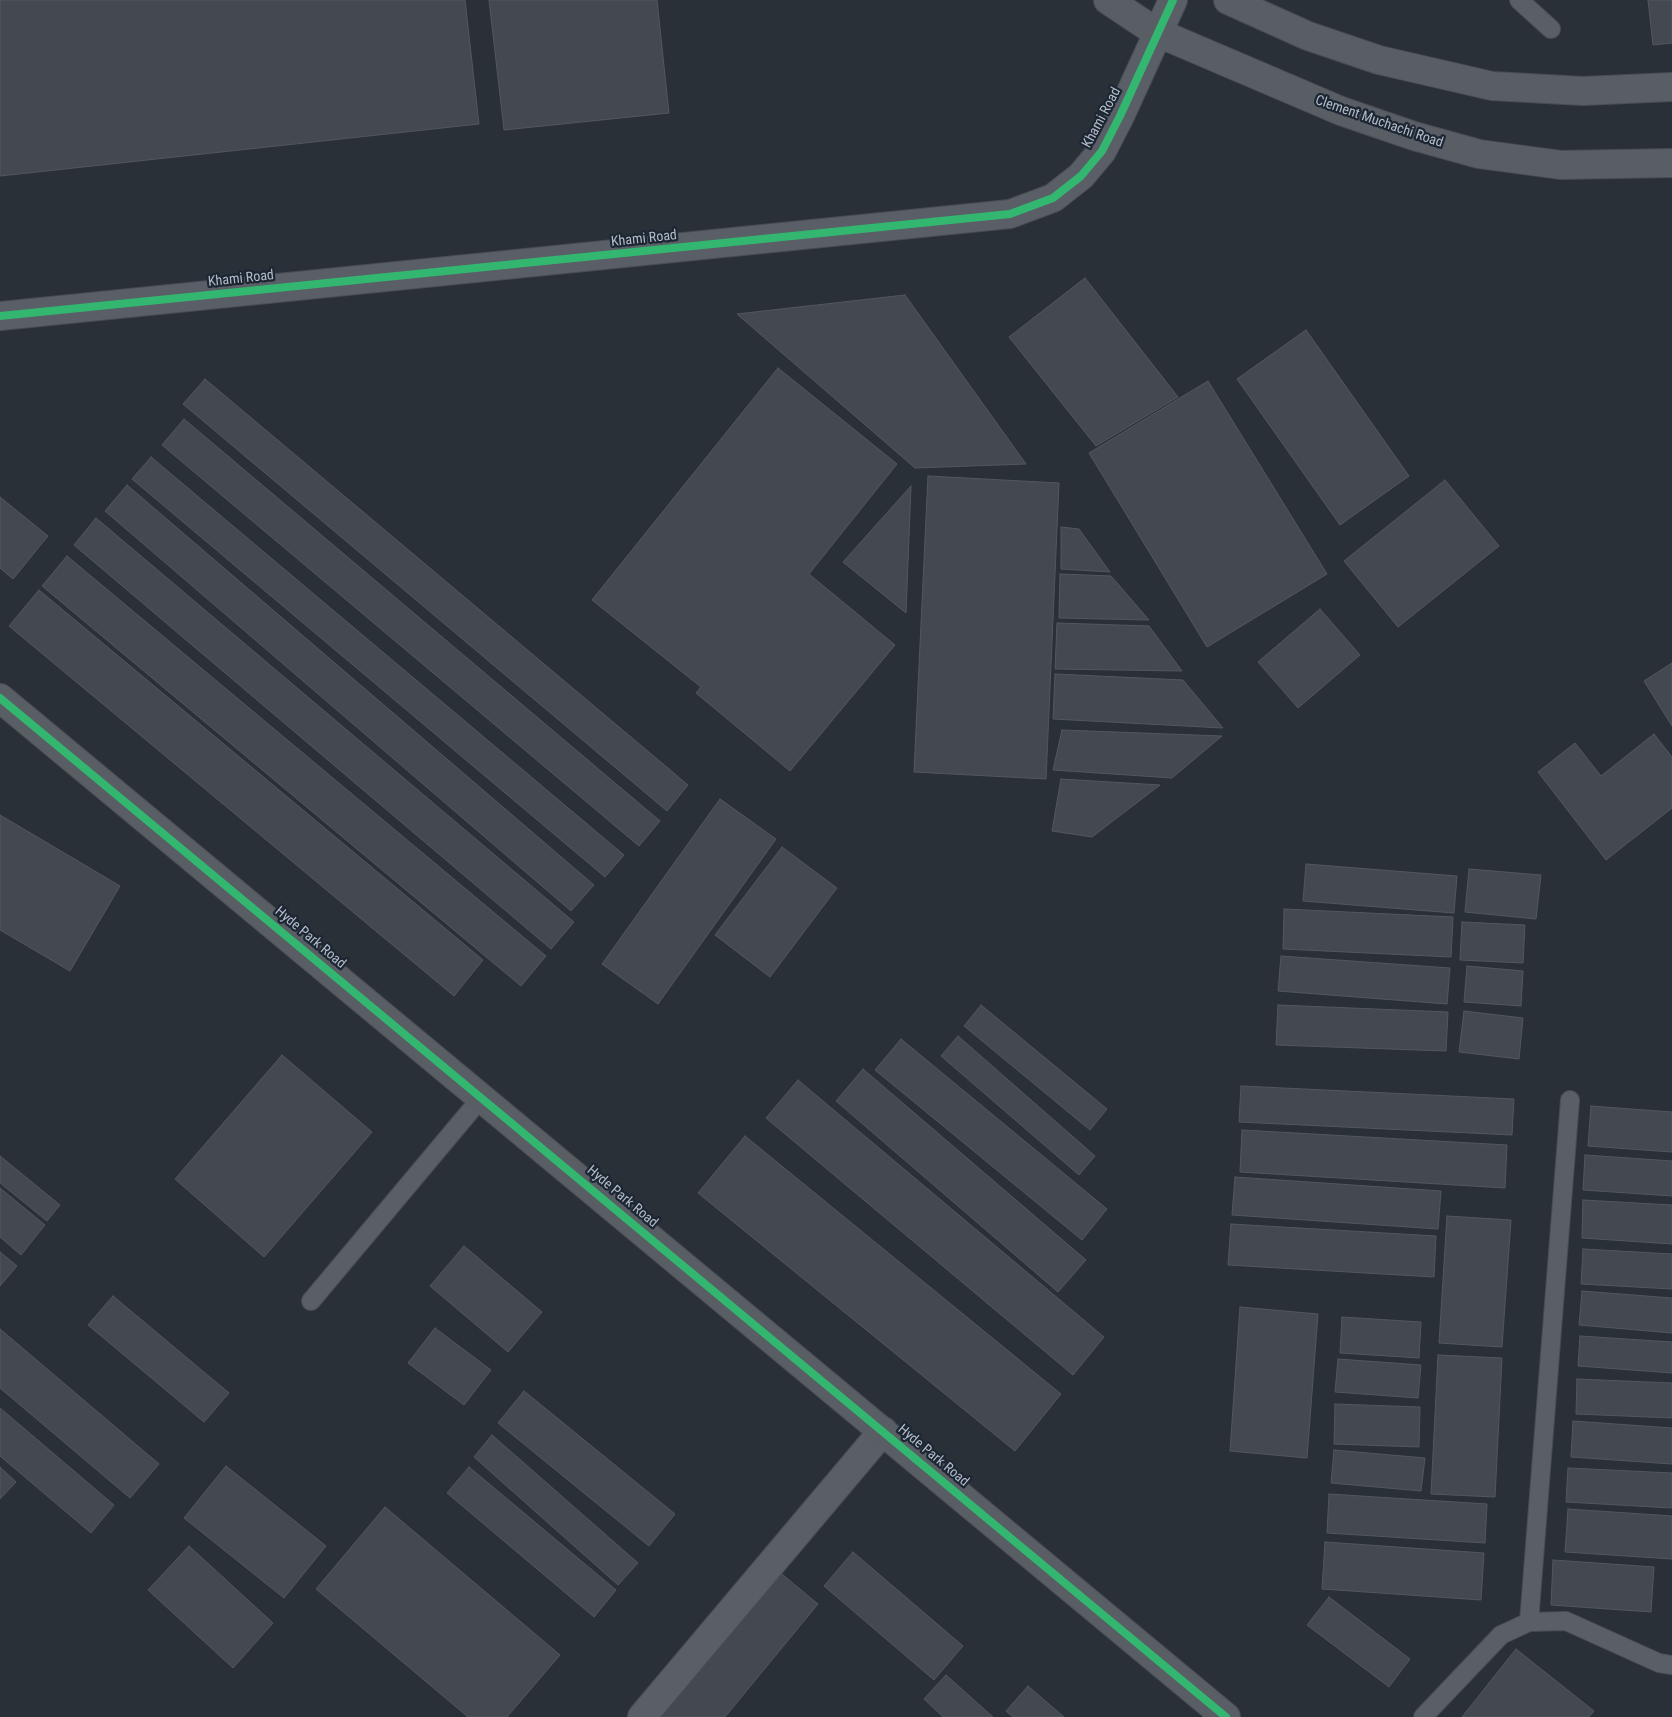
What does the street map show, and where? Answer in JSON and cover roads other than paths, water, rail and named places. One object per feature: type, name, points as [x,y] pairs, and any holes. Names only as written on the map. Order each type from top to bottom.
[{"type":"street","name":"Clement Muchachi Road","points":[[1108,0],[1156,32],[1341,111],[1414,136],[1479,154],[1561,165],[1672,163]]},
{"type":"street","name":"Khami Road","points":[[0,316],[1010,214],[1053,198],[1086,170],[1102,151],[1120,116],[1156,32],[1173,0]]},
{"type":"street","points":[[1228,0],[1308,36],[1379,60],[1492,86],[1582,91],[1672,87]]},
{"type":"street","name":"Hyde Park Road","points":[[0,698],[1226,1717]]},
{"type":"street","points":[[642,1717],[883,1430]]},
{"type":"lane","points":[[1520,0],[1551,29]]},
{"type":"lane","points":[[311,1301],[482,1097]]},
{"type":"lane","points":[[1529,1622],[1570,1100]]},
{"type":"lane","points":[[1423,1717],[1501,1635],[1529,1622],[1566,1621],[1658,1663],[1672,1665]]}]
